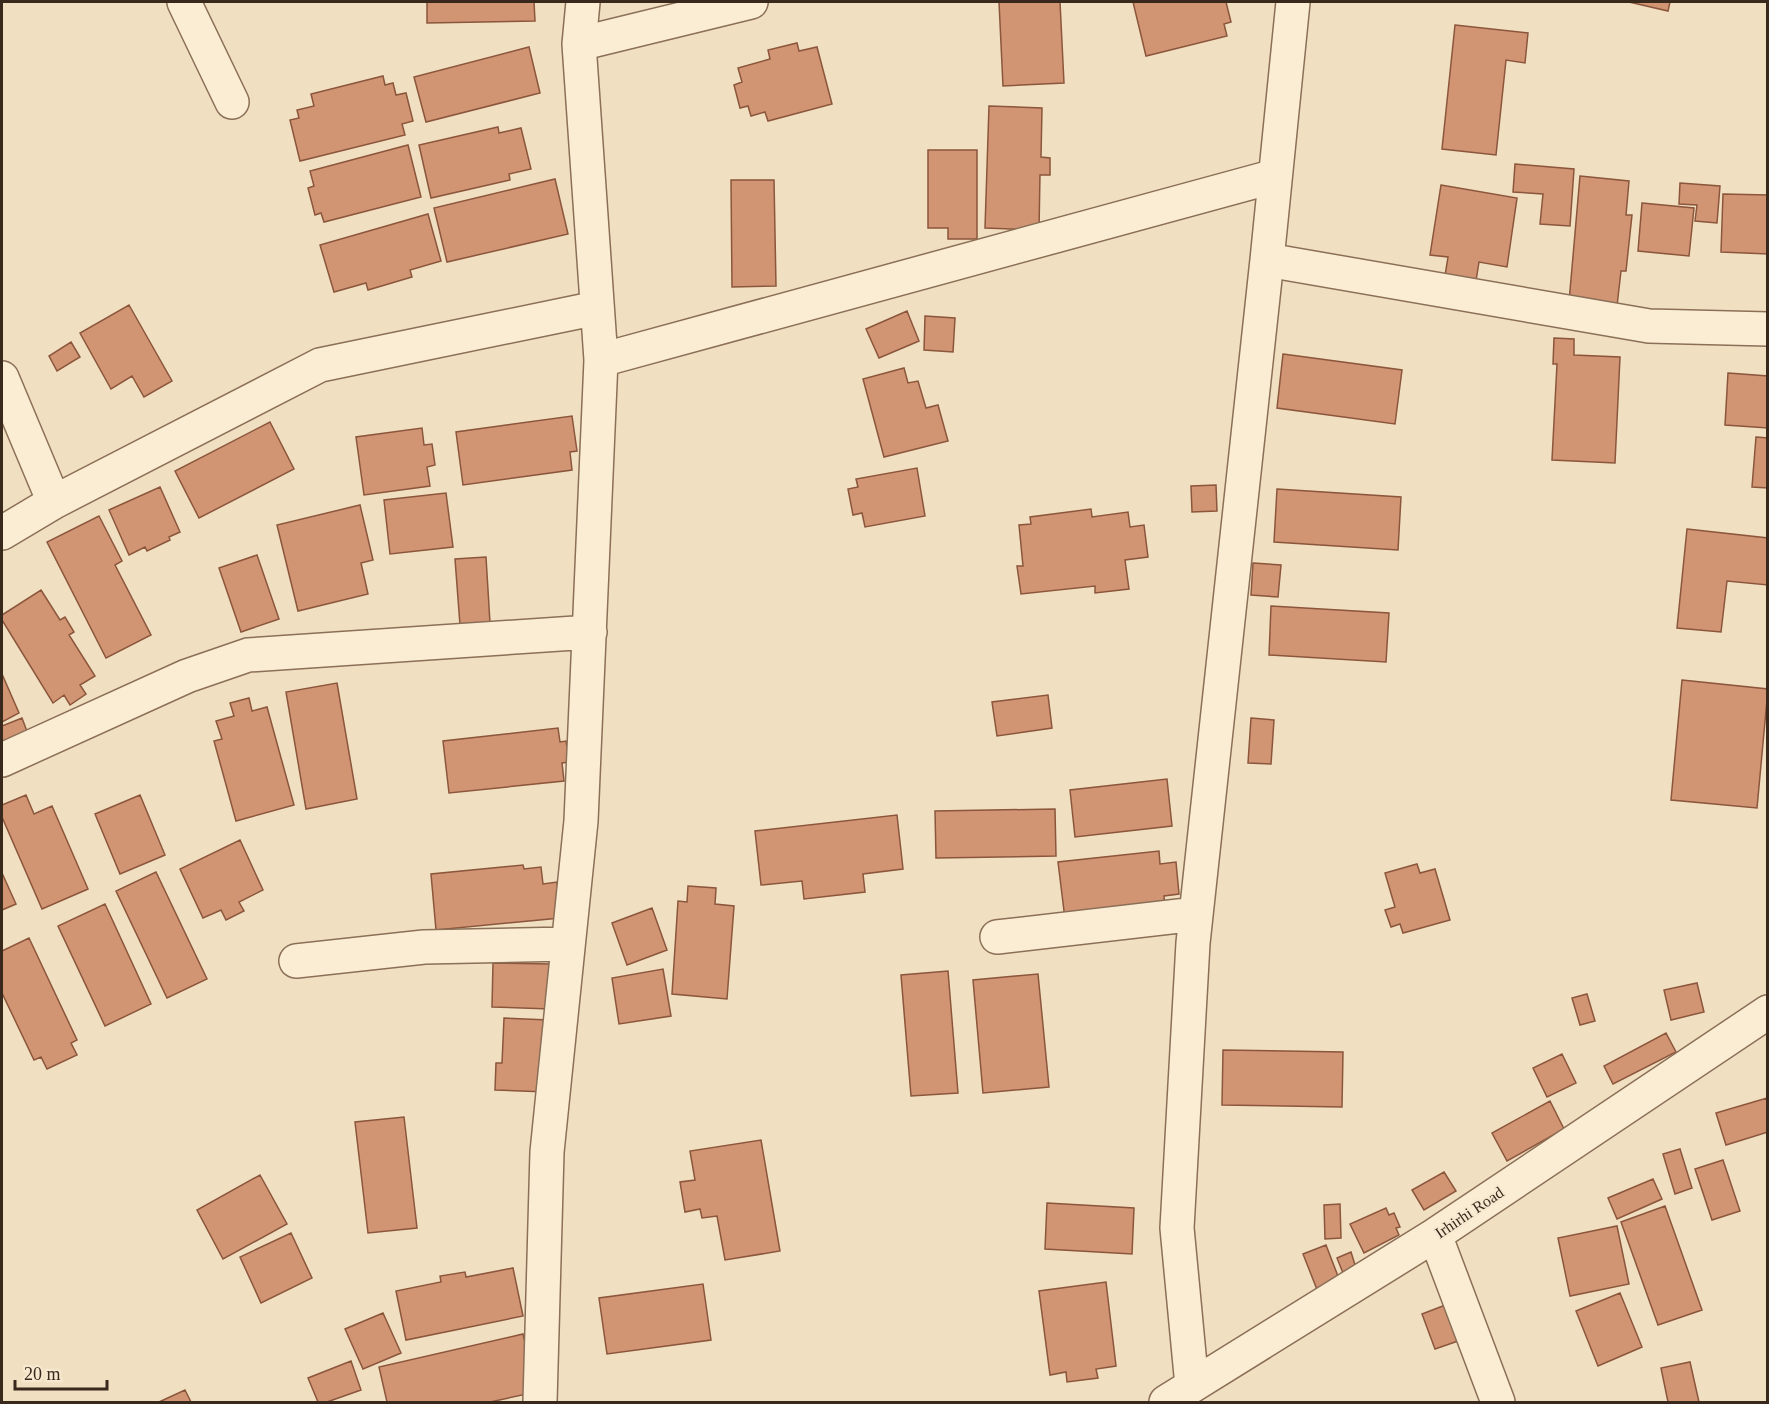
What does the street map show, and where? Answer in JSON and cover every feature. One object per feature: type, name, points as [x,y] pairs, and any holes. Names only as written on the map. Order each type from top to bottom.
[{"type":"street","points":[[184,2],[232,102]]},
{"type":"street","points":[[540,1402],[547,1152],[581,821],[601,360],[579,45],[583,2]]},
{"type":"street","points":[[579,45],[751,2]]},
{"type":"street","points":[[1179,1394],[1178,1228],[1193,943],[1268,260],[1293,2]]},
{"type":"street","points":[[601,360],[1275,176]]},
{"type":"street","points":[[1268,260],[1649,326],[1767,329]]},
{"type":"street","points":[[2,533],[54,502],[320,365],[597,308]]},
{"type":"street","points":[[2,378],[54,502]]},
{"type":"street","points":[[2,760],[187,676],[248,655],[590,632]]},
{"type":"street","points":[[997,937],[1196,914]]},
{"type":"street","points":[[296,961],[424,946],[568,944]]},
{"type":"street","name":"Irhirhi Road","points":[[1179,1394],[1435,1235],[1767,1012]]},
{"type":"street","points":[[1435,1235],[1498,1402]]},
{"type":"building","points":[[427,2],[534,2],[535,21],[427,23]]},
{"type":"building","points":[[999,2],[1060,2],[1064,83],[1003,86]]},
{"type":"building","points":[[1133,2],[1226,2],[1231,22],[1224,24],[1227,36],[1146,56]]},
{"type":"building","points":[[1629,2],[1670,2],[1668,11]]},
{"type":"building","points":[[1455,25],[1528,33],[1525,63],[1506,60],[1496,155],[1442,149]]},
{"type":"building","points":[[797,43],[799,51],[817,47],[832,104],[768,121],[765,112],[751,116],[748,106],[740,108],[734,85],[742,82],[738,68],[770,59],[768,50]]},
{"type":"building","points":[[529,47],[540,93],[426,122],[414,77]]},
{"type":"building","points":[[383,76],[385,85],[393,83],[396,95],[406,93],[413,121],[402,124],[405,135],[300,161],[290,120],[299,118],[297,110],[314,106],[311,94]]},
{"type":"building","points":[[989,106],[1042,108],[1041,157],[1050,158],[1050,175],[1040,175],[1039,230],[985,228]]},
{"type":"building","points":[[498,127],[499,133],[521,128],[531,169],[509,174],[510,180],[431,198],[419,145]]},
{"type":"building","points":[[408,145],[421,197],[324,222],[321,213],[315,215],[308,188],[314,186],[310,171]]},
{"type":"building","points":[[928,150],[977,150],[977,239],[948,239],[948,228],[928,228]]},
{"type":"building","points":[[1515,164],[1574,169],[1570,226],[1540,224],[1543,194],[1513,192]]},
{"type":"building","points":[[1580,176],[1629,181],[1626,215],[1632,215],[1626,271],[1621,271],[1617,306],[1569,302]]},
{"type":"building","points":[[555,179],[568,234],[447,262],[434,208]]},
{"type":"building","points":[[731,180],[774,180],[776,286],[732,287]]},
{"type":"building","points":[[1680,183],[1720,186],[1717,223],[1695,221],[1697,205],[1679,204]]},
{"type":"building","points":[[1441,185],[1517,198],[1507,267],[1479,262],[1475,287],[1444,282],[1448,257],[1430,255]]},
{"type":"building","points":[[1723,194],[1768,195],[1768,254],[1721,252]]},
{"type":"building","points":[[1642,203],[1694,208],[1689,256],[1638,251]]},
{"type":"building","points":[[428,214],[441,261],[410,270],[412,277],[368,290],[366,283],[334,292],[320,245]]},
{"type":"building","points":[[129,305],[172,381],[144,397],[132,376],[111,389],[80,333]]},
{"type":"building","points":[[907,311],[919,341],[879,358],[866,329]]},
{"type":"building","points":[[925,316],[955,318],[953,352],[924,350]]},
{"type":"building","points":[[1554,338],[1574,339],[1574,355],[1620,357],[1615,463],[1552,460],[1557,364],[1553,364]]},
{"type":"building","points":[[71,342],[80,357],[57,371],[49,356]]},
{"type":"building","points":[[1283,354],[1402,370],[1395,424],[1277,408]]},
{"type":"building","points":[[904,368],[908,383],[918,381],[926,408],[938,405],[948,441],[884,457],[863,379]]},
{"type":"building","points":[[1728,373],[1768,376],[1768,428],[1725,425]]},
{"type":"building","points":[[572,416],[577,451],[570,452],[572,470],[463,485],[456,432]]},
{"type":"building","points":[[270,422],[294,469],[199,518],[175,471]]},
{"type":"building","points":[[422,428],[424,445],[432,444],[435,465],[427,467],[430,486],[364,495],[356,437]]},
{"type":"building","points":[[1756,437],[1768,438],[1768,488],[1752,487]]},
{"type":"building","points":[[917,468],[925,516],[865,527],[862,513],[853,515],[848,489],[858,487],[856,479]]},
{"type":"building","points":[[1216,485],[1217,511],[1192,512],[1191,486]]},
{"type":"building","points":[[160,487],[180,532],[169,537],[170,540],[147,551],[145,547],[129,555],[109,510]]},
{"type":"building","points":[[1277,489],[1401,497],[1398,550],[1274,542]]},
{"type":"building","points":[[446,493],[453,547],[390,554],[384,500]]},
{"type":"building","points":[[360,505],[373,560],[361,563],[368,594],[298,611],[277,525]]},
{"type":"building","points":[[1091,509],[1092,517],[1128,512],[1130,527],[1144,525],[1148,557],[1125,560],[1129,589],[1095,593],[1095,586],[1021,594],[1017,566],[1023,566],[1019,525],[1031,524],[1030,517]]},
{"type":"building","points":[[99,516],[122,561],[115,565],[151,635],[106,658],[47,542]]},
{"type":"building","points":[[1687,529],[1768,538],[1768,585],[1727,581],[1721,632],[1677,628]]},
{"type":"building","points":[[257,555],[279,619],[241,632],[219,568]]},
{"type":"building","points":[[486,557],[490,623],[460,625],[455,559]]},
{"type":"building","points":[[1253,563],[1281,565],[1278,597],[1251,595]]},
{"type":"building","points":[[41,590],[60,620],[65,617],[74,632],[69,635],[95,676],[80,685],[86,694],[70,705],[64,695],[53,703],[2,620],[2,615]]},
{"type":"building","points":[[1271,606],[1389,613],[1386,662],[1269,655]]},
{"type":"building","points":[[2,674],[19,713],[2,722]]},
{"type":"building","points":[[1682,680],[1768,689],[1757,808],[1671,800]]},
{"type":"building","points":[[337,683],[357,799],[306,809],[286,692]]},
{"type":"building","points":[[1048,695],[1052,728],[997,736],[992,702]]},
{"type":"building","points":[[249,698],[252,711],[267,707],[294,805],[236,821],[214,741],[222,739],[216,721],[234,716],[230,703]]},
{"type":"building","points":[[22,718],[28,734],[2,745],[2,726]]},
{"type":"building","points":[[1251,718],[1274,720],[1271,764],[1248,763]]},
{"type":"building","points":[[558,728],[560,742],[566,741],[569,762],[562,763],[564,781],[449,793],[443,741]]},
{"type":"building","points":[[1167,779],[1172,826],[1075,837],[1070,790]]},
{"type":"building","points":[[26,795],[34,814],[52,806],[88,889],[42,909],[2,817],[2,805]]},
{"type":"building","points":[[140,795],[165,855],[120,874],[95,814]]},
{"type":"building","points":[[1055,809],[1056,856],[936,858],[935,811]]},
{"type":"building","points":[[897,815],[903,869],[863,874],[865,892],[804,899],[802,881],[761,885],[755,831]]},
{"type":"building","points":[[240,840],[263,890],[239,902],[244,911],[226,920],[221,910],[203,918],[180,869]]},
{"type":"building","points":[[1159,851],[1160,864],[1176,862],[1179,894],[1164,896],[1165,908],[1065,919],[1058,862]]},
{"type":"building","points":[[1417,864],[1420,873],[1435,869],[1450,920],[1403,933],[1400,924],[1391,927],[1385,910],[1395,907],[1385,873]]},
{"type":"building","points":[[523,865],[524,869],[541,867],[543,884],[557,882],[560,918],[436,930],[431,874]]},
{"type":"building","points":[[156,872],[207,979],[167,998],[116,891]]},
{"type":"building","points":[[2,873],[16,904],[2,910]]},
{"type":"building","points":[[688,886],[716,888],[715,904],[734,906],[727,999],[672,994],[678,901],[687,902]]},
{"type":"building","points":[[105,904],[151,1004],[105,1026],[58,926]]},
{"type":"building","points":[[652,908],[667,950],[627,965],[612,923]]},
{"type":"building","points":[[29,938],[77,1040],[71,1043],[77,1055],[47,1069],[41,1057],[34,1060],[2,993],[2,951]]},
{"type":"building","points":[[493,963],[551,964],[550,1009],[492,1007]]},
{"type":"building","points":[[663,969],[671,1016],[619,1024],[612,978]]},
{"type":"building","points":[[948,971],[958,1093],[911,1096],[901,975]]},
{"type":"building","points":[[1038,974],[1049,1087],[983,1093],[973,980]]},
{"type":"building","points":[[1697,983],[1704,1012],[1671,1020],[1664,990]]},
{"type":"building","points":[[1587,994],[1595,1021],[1580,1025],[1572,998]]},
{"type":"building","points":[[504,1018],[548,1020],[546,1092],[495,1090],[496,1063],[502,1063]]},
{"type":"building","points":[[1666,1033],[1676,1052],[1613,1084],[1604,1066]]},
{"type":"building","points":[[1223,1050],[1343,1052],[1342,1107],[1222,1105]]},
{"type":"building","points":[[1562,1054],[1576,1083],[1547,1097],[1533,1068]]},
{"type":"building","points":[[1767,1098],[1768,1132],[1726,1145],[1716,1113]]},
{"type":"building","points":[[1550,1101],[1564,1129],[1507,1161],[1492,1133]]},
{"type":"building","points":[[404,1117],[417,1228],[368,1233],[355,1122]]},
{"type":"building","points":[[761,1140],[780,1251],[725,1260],[717,1216],[702,1218],[700,1209],[685,1212],[680,1182],[695,1180],[690,1151]]},
{"type":"building","points":[[1680,1149],[1692,1188],[1675,1194],[1663,1154]]},
{"type":"building","points":[[1723,1160],[1740,1211],[1712,1220],[1695,1169]]},
{"type":"building","points":[[1444,1172],[1456,1191],[1424,1210],[1412,1190]]},
{"type":"building","points":[[260,1175],[287,1224],[223,1259],[197,1210]]},
{"type":"building","points":[[1653,1179],[1662,1199],[1617,1219],[1608,1198]]},
{"type":"building","points":[[1047,1203],[1134,1208],[1132,1254],[1045,1249]]},
{"type":"building","points":[[1340,1204],[1341,1238],[1325,1239],[1324,1205]]},
{"type":"building","points":[[1665,1206],[1702,1310],[1658,1325],[1621,1222]]},
{"type":"building","points":[[1386,1208],[1389,1215],[1394,1213],[1400,1227],[1396,1228],[1399,1235],[1364,1253],[1350,1224]]},
{"type":"building","points":[[1617,1226],[1629,1284],[1570,1296],[1558,1238]]},
{"type":"building","points":[[291,1233],[312,1278],[261,1303],[240,1257]]},
{"type":"building","points":[[1326,1245],[1341,1284],[1318,1292],[1303,1254]]},
{"type":"building","points":[[1351,1252],[1356,1268],[1343,1273],[1337,1258]]},
{"type":"building","points":[[513,1268],[523,1316],[406,1340],[396,1291],[441,1282],[440,1276],[465,1272],[466,1277]]},
{"type":"building","points":[[1106,1282],[1116,1366],[1096,1369],[1098,1378],[1067,1382],[1066,1372],[1050,1375],[1039,1291]]},
{"type":"building","points":[[703,1284],[711,1340],[607,1354],[599,1298]]},
{"type":"building","points":[[1620,1293],[1642,1347],[1598,1366],[1576,1311]]},
{"type":"building","points":[[1448,1304],[1461,1340],[1435,1349],[1422,1314]]},
{"type":"building","points":[[383,1313],[401,1353],[363,1369],[345,1329]]},
{"type":"building","points":[[523,1334],[536,1392],[490,1402],[387,1402],[379,1367]]},
{"type":"building","points":[[351,1361],[361,1390],[327,1402],[318,1402],[308,1378]]},
{"type":"building","points":[[1690,1362],[1699,1402],[1668,1402],[1661,1368]]},
{"type":"building","points":[[185,1390],[191,1402],[159,1402]]}]
